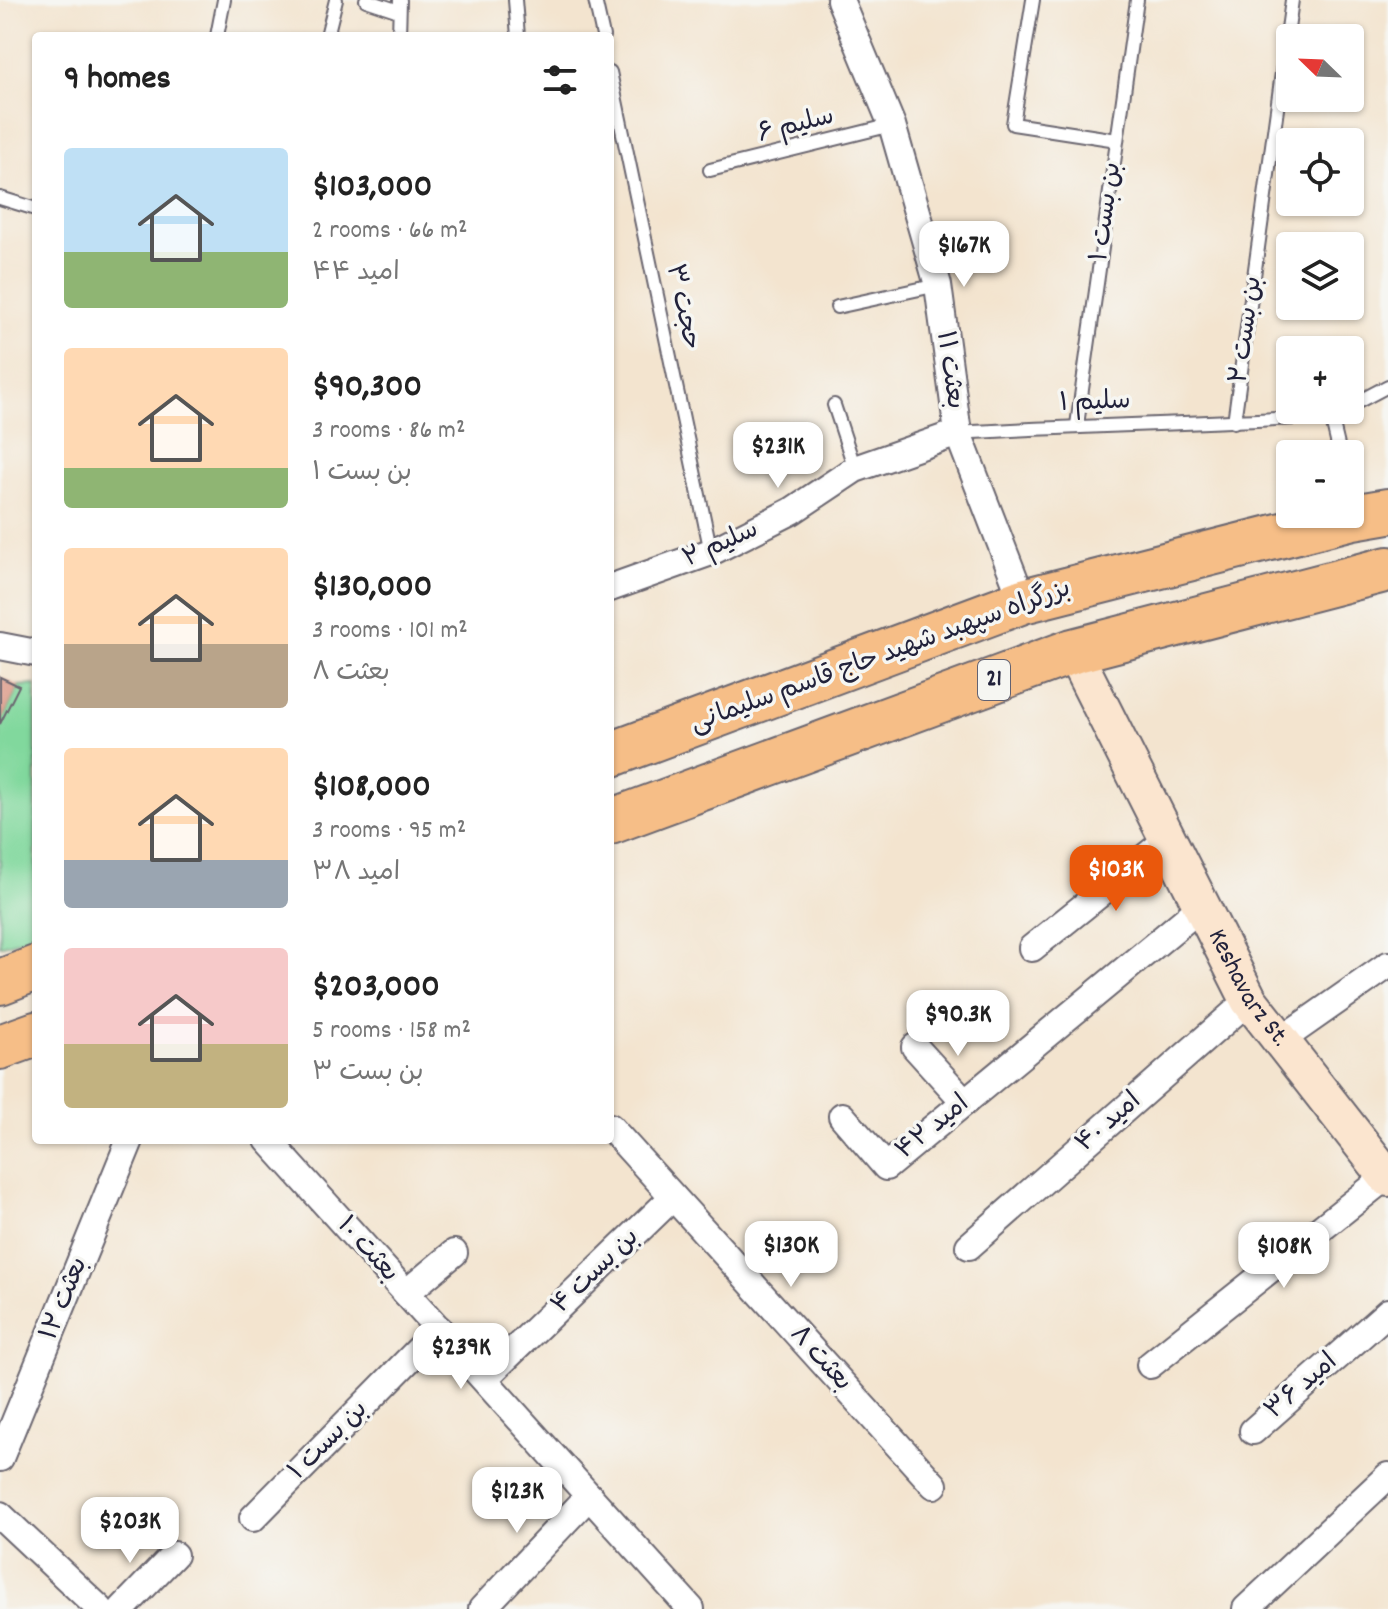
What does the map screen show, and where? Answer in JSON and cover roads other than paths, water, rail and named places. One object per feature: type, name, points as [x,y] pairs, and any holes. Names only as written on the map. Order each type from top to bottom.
[{"type":"highway","name":"بزرگراه سپهبد شهید حاج قاسم سلیمانی","points":[[614,754],[1023,601],[1297,528]]},
{"type":"highway","name":"21","points":[[614,821],[1073,651],[1388,569]]},
{"type":"highway","points":[[0,1047],[32,1035]]},
{"type":"main road","name":"Keshavarz St.","points":[[1073,651],[1249,1000],[1387,1177]]},
{"type":"street","name":"بعثت ۱۱","points":[[840,0],[892,125],[938,285],[958,433],[1023,601]]},
{"type":"street","name":"سلیم ۲","points":[[614,587],[711,552],[792,511],[855,469],[958,433]]},
{"type":"street","points":[[0,646],[32,650]]},
{"type":"street","points":[[1032,948],[1168,839]]},
{"type":"street","name":"امید ۴۲","points":[[842,1116],[886,1167],[1202,906]]},
{"type":"street","points":[[1281,1040],[1388,965]]},
{"type":"street","name":"امید ۴۰","points":[[969,1246],[1249,1000]]},
{"type":"street","points":[[915,1047],[965,1102]]},
{"type":"street","name":"بعثت ۸","points":[[614,1131],[934,1485]]},
{"type":"street","name":"بعثت ۱۲","points":[[0,1458],[128,1144]]},
{"type":"street","name":"بعثت ۱۰","points":[[272,1144],[691,1609]]},
{"type":"street","points":[[1150,1365],[1387,1177]]},
{"type":"street","name":"بن بست ۴","points":[[484,1379],[673,1197]]},
{"type":"street","points":[[406,1293],[454,1253]]},
{"type":"street","name":"امید ۳۶","points":[[1253,1431],[1388,1312]]},
{"type":"street","name":"بن بست ۱","points":[[253,1518],[439,1329]]},
{"type":"street","points":[[1246,1609],[1388,1476]]},
{"type":"street","points":[[482,1609],[589,1496]]},
{"type":"street","points":[[0,1515],[100,1609]]},
{"type":"street","points":[[122,1609],[174,1555]]},
{"type":"lane","points":[[218,32],[224,0]]},
{"type":"lane","points":[[328,32],[336,0]]},
{"type":"lane","points":[[366,0],[400,6],[399,32]]},
{"type":"lane","points":[[515,0],[518,32]]},
{"type":"lane","points":[[595,0],[602,32]]},
{"type":"lane","points":[[1033,0],[1013,124],[1117,140]]},
{"type":"lane","name":"بن بست ۱","points":[[1077,425],[1137,0]]},
{"type":"lane","name":"بن بست ۲","points":[[1234,422],[1292,0]]},
{"type":"lane","name":"حجت ۳","points":[[614,91],[711,552]]},
{"type":"lane","name":"سلیم ۶","points":[[710,170],[892,125]]},
{"type":"lane","points":[[0,198],[32,208]]},
{"type":"lane","points":[[837,307],[938,285]]},
{"type":"lane","points":[[1364,399],[1388,386]]},
{"type":"lane","points":[[834,405],[855,469]]},
{"type":"lane","name":"سلیم ۱","points":[[958,433],[1077,425],[1276,418]]}]
